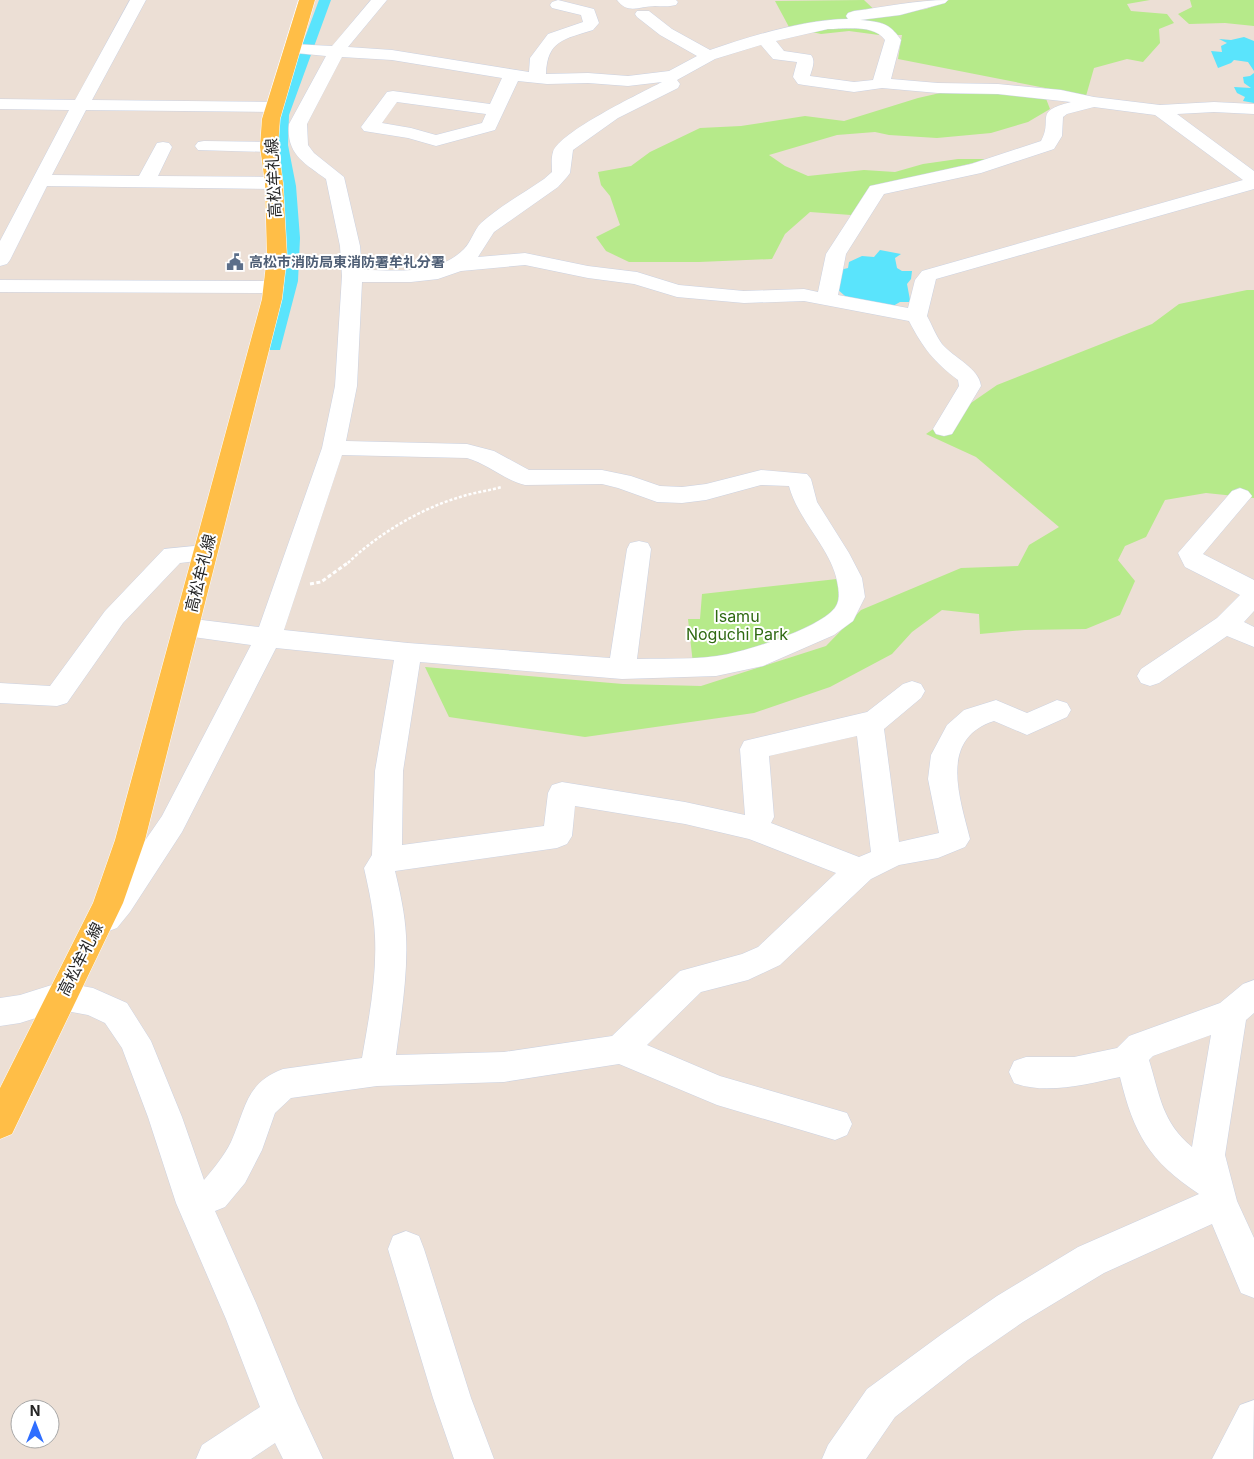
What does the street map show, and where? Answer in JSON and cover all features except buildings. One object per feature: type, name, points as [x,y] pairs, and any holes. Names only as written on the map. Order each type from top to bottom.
[{"type":"main road","name":"高松牟礼線","points":[[0,1124],[61,996],[108,904],[130,840],[274,287],[277,256],[274,183],[269,147],[274,106],[306,0]]},
{"type":"street","points":[[0,260],[17,209],[41,180],[138,0]]},
{"type":"street","points":[[92,936],[119,903],[172,824],[268,638],[332,448],[346,386],[352,276],[350,246],[335,177],[308,157],[300,146],[297,135],[298,124],[336,52],[379,0]]},
{"type":"street","points":[[625,0],[632,5],[652,1],[670,2]]},
{"type":"street","points":[[292,49],[392,55],[538,78],[628,81],[674,76],[710,56],[765,39],[855,16],[900,10],[940,0]]},
{"type":"street","points":[[538,78],[538,58],[554,37],[587,27],[591,23],[588,12],[558,5]]},
{"type":"street","points":[[643,14],[666,32],[710,56]]},
{"type":"street","points":[[828,24],[854,24],[879,27],[888,33],[893,40],[881,83]]},
{"type":"street","points":[[765,39],[779,56],[805,58],[805,66],[801,77],[804,80],[860,87],[874,86],[881,83],[938,88],[998,89],[1061,95],[1094,102],[1160,110],[1214,107],[1254,109]]},
{"type":"street","points":[[496,110],[393,96],[370,127],[411,133],[436,141],[488,126],[496,110],[512,75]]},
{"type":"street","points":[[457,265],[473,251],[487,228],[551,183],[561,173],[562,152],[566,146],[612,114],[673,84],[674,76]]},
{"type":"street","points":[[827,298],[836,254],[877,190],[975,169],[1048,145],[1052,136],[1054,115],[1061,110],[1094,102]]},
{"type":"street","points":[[0,104],[274,106]]},
{"type":"street","points":[[1160,110],[1254,181]]},
{"type":"street","points":[[204,146],[269,147]]},
{"type":"street","points":[[146,181],[163,147]]},
{"type":"street","points":[[41,180],[274,183]]},
{"type":"street","points":[[944,429],[970,386],[969,378],[947,362],[932,346],[916,316],[925,280],[929,275],[1254,181]]},
{"type":"street","points":[[352,276],[429,274],[438,273],[457,265],[526,259],[588,272],[637,278],[677,291],[718,296],[744,297],[782,294],[827,298],[916,316]]},
{"type":"street","points":[[0,286],[274,287]]},
{"type":"street","points":[[186,628],[408,652],[622,669],[716,666],[754,659],[825,629],[844,615],[852,598],[849,578],[837,553],[805,502],[799,479],[761,477],[706,492],[682,495],[657,494],[623,480],[602,477],[525,478],[486,456],[467,451],[332,448]]},
{"type":"street","points":[[1240,496],[1190,553],[1194,561],[1254,591]]},
{"type":"street","points":[[622,669],[639,549]]},
{"type":"street","points":[[0,693],[57,696],[114,617],[173,555],[204,553]]},
{"type":"street","points":[[1150,676],[1226,624],[1254,596]]},
{"type":"street","points":[[1226,624],[1254,638]]},
{"type":"street","points":[[377,1071],[389,983],[391,943],[386,897],[379,868],[387,859],[389,771],[408,652]]},
{"type":"street","points":[[753,828],[760,817],[754,749],[875,721],[912,691]]},
{"type":"street","points":[[620,1049],[691,981],[748,966],[769,956],[873,863],[910,850],[944,846],[955,839],[942,779],[945,754],[957,732],[974,716],[996,710],[1028,725],[1057,710]]},
{"type":"street","points":[[869,722],[873,863]]},
{"type":"street","points":[[387,859],[557,836],[562,793],[685,813],[753,828],[873,863]]},
{"type":"street","points":[[0,1012],[20,1009],[61,996],[93,1002],[116,1014],[135,1041],[165,1117],[194,1203],[282,1415],[303,1459]]},
{"type":"street","points":[[1026,1072],[1074,1072],[1126,1061],[1141,1046],[1243,1003]]},
{"type":"street","points":[[1243,1003],[1208,1155],[1218,1194],[1254,1280]]},
{"type":"street","points":[[194,1203],[213,1195],[233,1171],[245,1150],[262,1103],[283,1084],[377,1071],[504,1067],[620,1049],[716,1090],[835,1124]]},
{"type":"street","points":[[1131,1056],[1149,1116],[1158,1134],[1186,1165],[1218,1194]]},
{"type":"street","points":[[842,1459],[881,1403],[955,1347],[1010,1309],[1091,1260],[1218,1194]]},
{"type":"street","points":[[406,1249],[452,1398],[474,1459]]},
{"type":"street","points":[[216,1459],[282,1415]]},
{"type":"street","points":[[1232,1459],[1254,1419]]},
{"type":"path","points":[[285,590],[321,582],[346,565],[363,548],[422,512],[456,498],[493,491],[525,478]]},
{"type":"green space","points":[[864,0],[881,16],[926,9],[949,0],[1150,0],[1127,4],[1131,11],[1167,14],[1174,23],[1159,29],[1160,43],[1143,62],[1127,59],[1094,68],[1086,96],[898,59],[902,35],[879,35],[849,31],[821,34],[789,27],[775,1]]},
{"type":"green space","points":[[1190,0],[1254,0],[1254,26],[1225,23],[1189,24],[1178,14],[1192,7]]},
{"type":"green space","points":[[949,91],[1045,96],[1050,109],[1028,122],[991,133],[937,138],[889,135],[875,132],[837,135],[769,155],[785,166],[808,176],[864,170],[895,172],[923,164],[958,159],[989,159],[868,189],[851,215],[810,212],[785,234],[772,259],[629,262],[606,251],[596,237],[620,225],[610,196],[601,185],[598,172],[631,166],[650,152],[700,128],[741,126],[805,116],[844,121],[918,98]]},
{"type":"green space","points":[[1254,290],[1254,498],[1206,493],[1165,500],[1146,537],[1125,546],[1118,560],[1135,581],[1120,615],[1086,629],[1025,630],[980,634],[979,614],[942,610],[912,632],[892,654],[830,687],[754,713],[585,737],[449,717],[425,667],[623,684],[701,686],[826,646],[861,610],[961,568],[1018,566],[1029,545],[1059,527],[976,457],[926,434],[997,385],[1152,324],[1179,304]]},
{"type":"green space","name":"Isamu Noguchi Park","points":[[846,578],[852,597],[825,629],[693,664],[688,619],[700,619],[702,594]]},
{"type":"water","points":[[319,0],[331,0],[289,115],[288,145],[296,186],[300,238],[298,281],[280,350],[268,350],[276,131],[300,51]]},
{"type":"water","points":[[1244,37],[1254,41],[1254,71],[1248,62],[1234,60],[1218,68],[1211,51],[1222,52],[1221,46],[1227,43],[1219,39],[1231,40]]},
{"type":"water","points":[[1254,73],[1254,103],[1243,101],[1245,97],[1237,93],[1234,87],[1251,88],[1244,83],[1243,77]]},
{"type":"water","points":[[880,250],[901,254],[895,258],[897,268],[902,271],[912,271],[911,279],[907,284],[909,302],[900,302],[893,306],[854,299],[845,296],[836,288],[840,270],[848,268],[849,262],[862,256],[874,257]]},
{"type":"place","name":"高松市消防局東消防署牟礼分署","points":[[235,262]]}]
